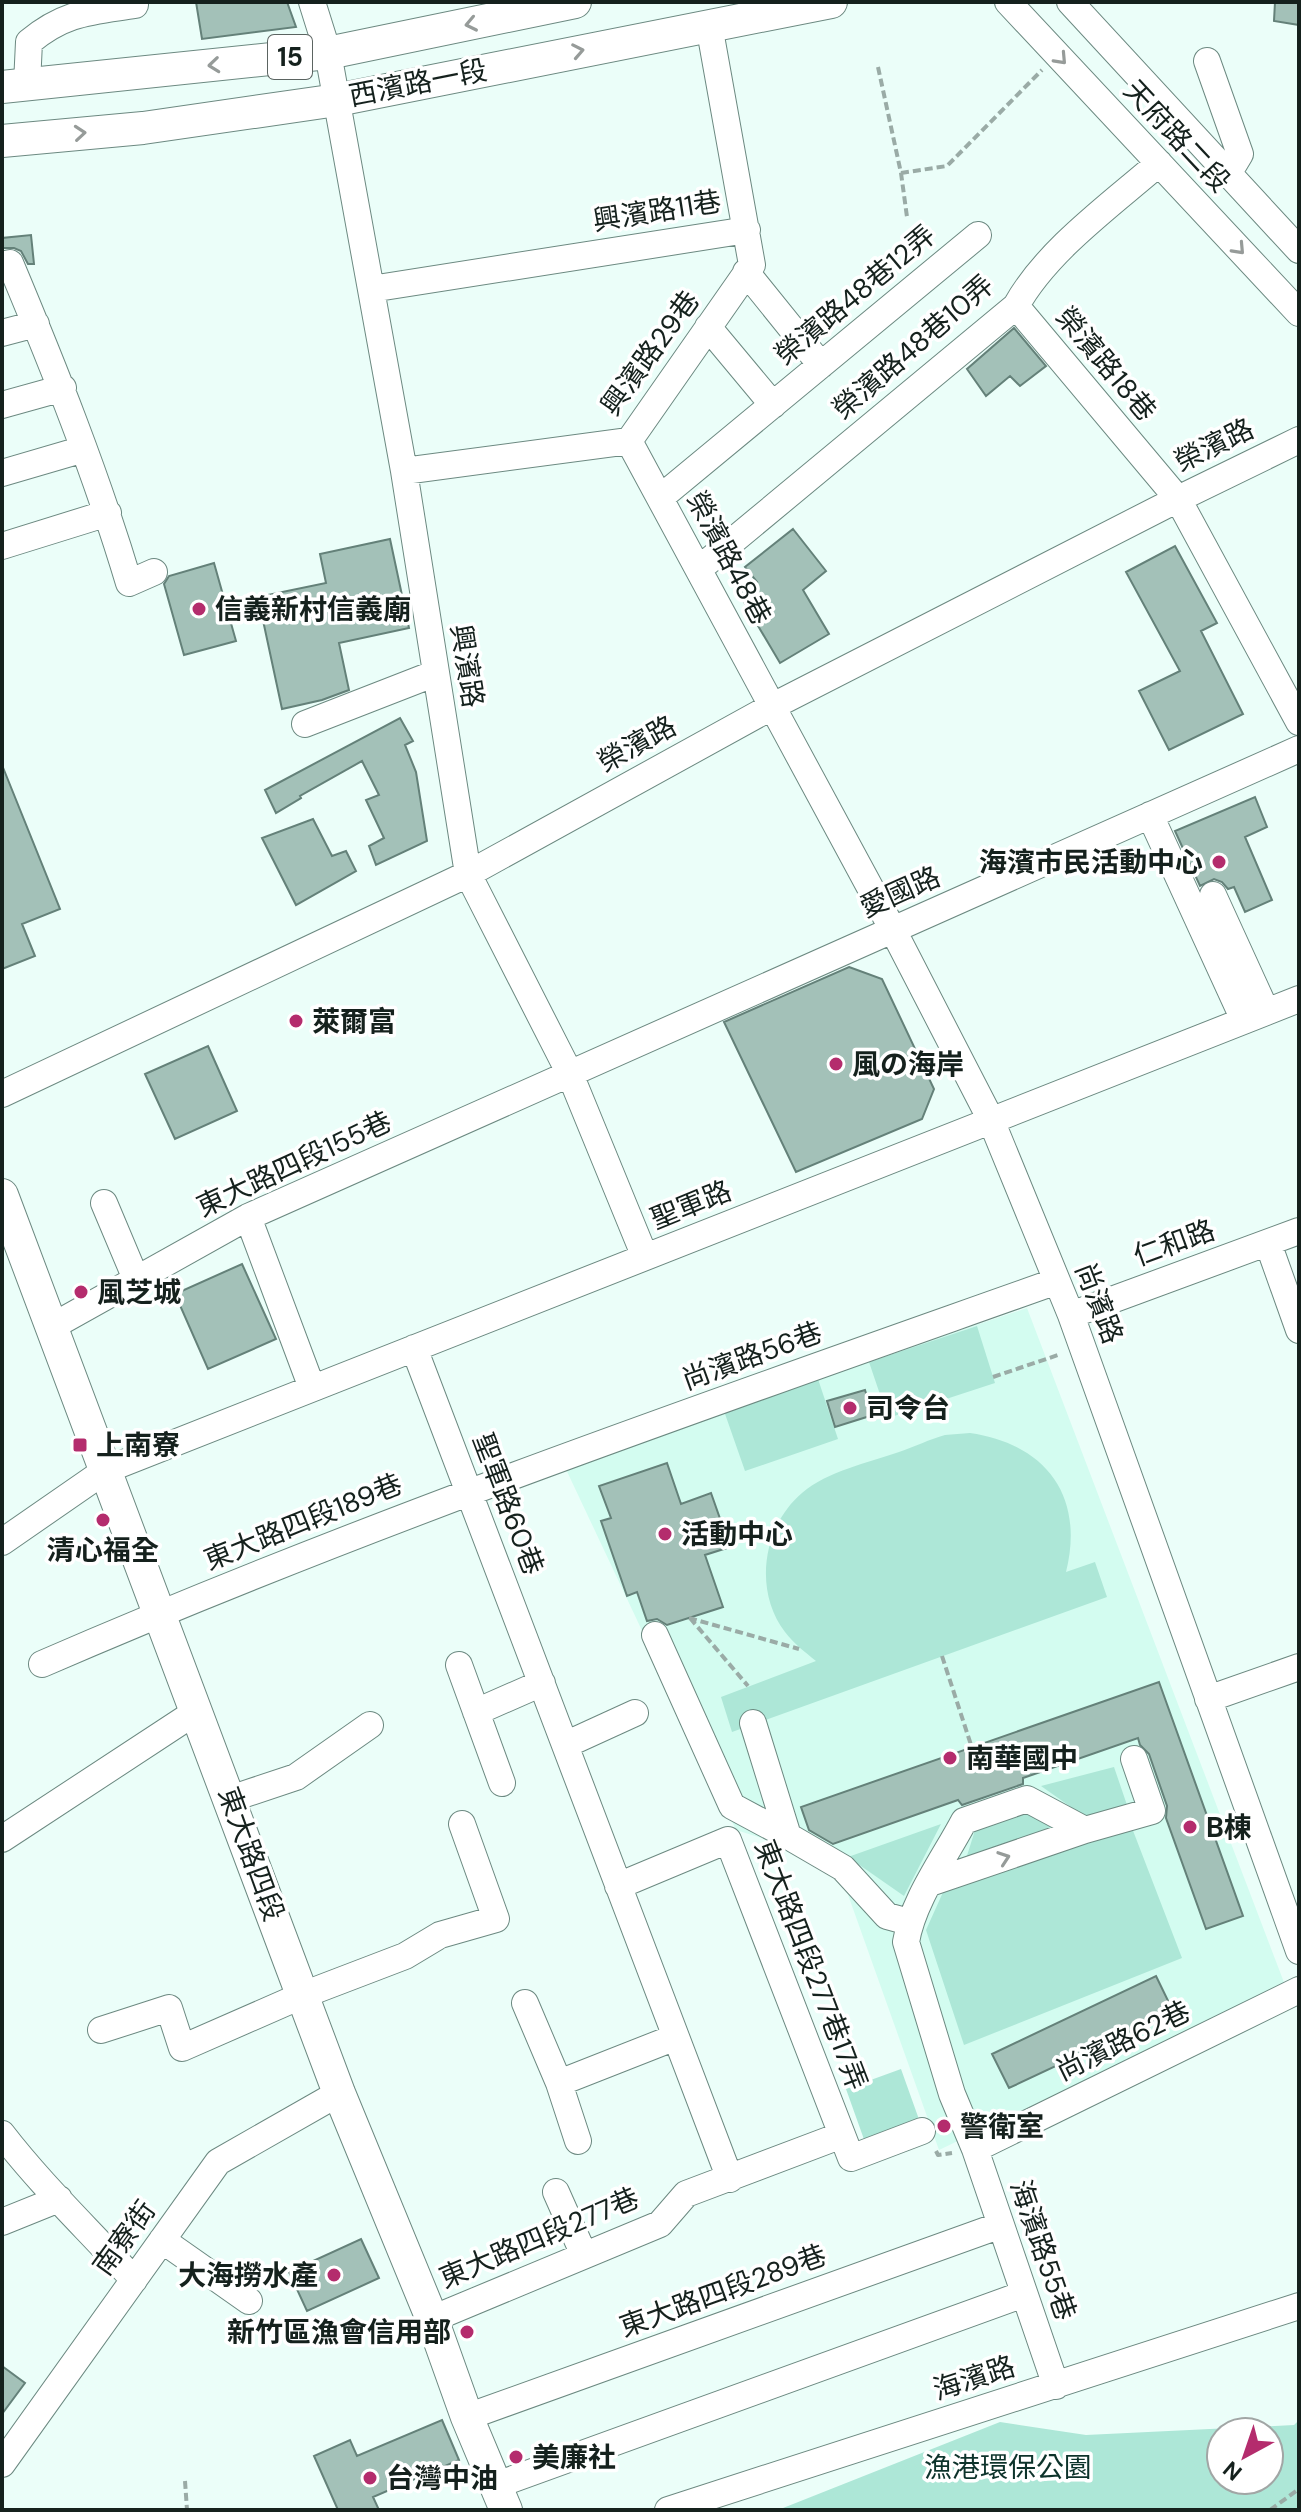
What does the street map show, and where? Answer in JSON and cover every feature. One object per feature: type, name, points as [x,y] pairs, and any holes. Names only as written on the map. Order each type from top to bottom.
[{"type":"main road","name":"西濱路一段","points":[[14,85],[328,53],[575,2]]},
{"type":"main road","name":"西濱路一段","points":[[2,141],[143,128],[337,100],[831,2]]},
{"type":"main road","name":"東大路四段","points":[[2,1195],[339,2093],[432,2319],[500,2498]]},
{"type":"street","points":[[14,85],[29,42],[49,25],[74,15],[135,5],[134,2]]},
{"type":"street","name":"興濱路","points":[[312,2],[328,53],[404,471],[468,874],[570,1074],[645,1257]]},
{"type":"street","name":"天府路二段","points":[[1008,2],[1299,313]]},
{"type":"street","name":"天府路二段","points":[[1070,2],[1299,250]]},
{"type":"street","name":"興濱路11巷","points":[[371,289],[747,230],[709,25]]},
{"type":"street","points":[[1207,61],[1240,154],[1228,174]]},
{"type":"street","name":"榮濱路48巷10弄","points":[[699,569],[1016,306],[1028,284],[1105,208],[1159,163]]},
{"type":"street","points":[[747,230],[752,265],[746,272],[821,365]]},
{"type":"street","name":"榮濱路48巷12弄","points":[[660,498],[978,235]]},
{"type":"street","points":[[6,264],[63,388],[108,513],[129,583],[154,572]]},
{"type":"street","name":"興濱路29巷","points":[[404,471],[629,441],[746,272]]},
{"type":"street","name":"榮濱路18巷","points":[[1016,306],[1178,499],[1299,722]]},
{"type":"street","points":[[2,333],[36,324]]},
{"type":"street","name":"榮濱路48巷12弄","points":[[708,327],[773,405]]},
{"type":"street","points":[[2,405],[63,388]]},
{"type":"street","name":"榮濱路","points":[[2,1094],[468,874],[773,706],[1299,440]]},
{"type":"street","name":"榮濱路48巷","points":[[629,441],[773,706]]},
{"type":"street","points":[[2,473],[84,449]]},
{"type":"street","points":[[2,546],[108,513]]},
{"type":"street","points":[[305,724],[436,673]]},
{"type":"street","name":"尚濱路","points":[[773,706],[991,1120],[1071,1315],[1299,1951]]},
{"type":"street","name":"愛國路","points":[[570,1074],[1299,749]]},
{"type":"street","points":[[1150,815],[1255,1016]]},
{"type":"street","points":[[1213,895],[1255,1016]]},
{"type":"street","name":"聖軍路","points":[[2,1542],[106,1470],[1299,999]]},
{"type":"street","name":"東大路四段155巷","points":[[53,1326],[248,1217],[570,1074]]},
{"type":"street","points":[[104,1203],[136,1279]]},
{"type":"street","points":[[248,1217],[312,1388]]},
{"type":"street","name":"仁和路","points":[[1071,1315],[1299,1231]]},
{"type":"street","points":[[1268,1243],[1299,1330]]},
{"type":"street","name":"尚濱路56巷","points":[[468,1491],[1057,1281]]},
{"type":"street","name":"聖軍路60巷","points":[[414,1348],[730,2179]]},
{"type":"street","name":"東大路四段189巷","points":[[42,1664],[161,1612],[468,1491]]},
{"type":"street","points":[[655,1635],[732,1806],[843,1868],[887,1916],[909,1922],[964,1821],[1027,1799],[1085,1830]]},
{"type":"street","points":[[459,1665],[502,1783]]},
{"type":"street","points":[[1208,1699],[1299,1667]]},
{"type":"street","points":[[476,1712],[542,1683]]},
{"type":"street","points":[[2,1839],[197,1711]]},
{"type":"street","points":[[565,1745],[635,1713]]},
{"type":"street","points":[[753,1723],[788,1836]]},
{"type":"street","points":[[230,1799],[296,1777],[370,1725]]},
{"type":"street","points":[[930,1883],[1085,1830],[1152,1811],[1134,1759]]},
{"type":"street","points":[[101,2030],[169,2008],[182,2048],[303,1995],[405,1956],[440,1935],[496,1919],[462,1824]]},
{"type":"street","name":"東大路四段277巷17弄","points":[[618,1886],[728,1840],[842,2135]]},
{"type":"street","name":"海濱路55巷","points":[[909,1922],[906,1942],[952,2094],[972,2142],[1056,2386]]},
{"type":"street","name":"尚濱路62巷","points":[[972,2142],[1299,1990]]},
{"type":"street","points":[[525,2003],[559,2083],[578,2141]]},
{"type":"street","points":[[559,2083],[676,2037]]},
{"type":"street","name":"南寮街","points":[[2,2464],[218,2162],[339,2093]]},
{"type":"street","points":[[842,2135],[851,2158],[922,2131]]},
{"type":"street","points":[[2,2134],[30,2171],[134,2280]]},
{"type":"street","name":"東大路四段277巷","points":[[432,2319],[660,2224],[686,2194],[842,2135]]},
{"type":"street","points":[[556,2192],[584,2255]]},
{"type":"street","points":[[2,2222],[59,2199]]},
{"type":"street","name":"東大路四段289巷","points":[[467,2417],[1001,2225]]},
{"type":"street","points":[[162,2240],[249,2301]]},
{"type":"street","points":[[500,2498],[1024,2294]]},
{"type":"street","name":"海濱路","points":[[668,2510],[1299,2306]]},
{"type":"path","points":[[901,173],[947,166],[1058,55]]},
{"type":"path","points":[[878,67],[901,173],[907,217]]},
{"type":"path","points":[[993,1377],[1082,1347]]},
{"type":"path","points":[[748,1686],[689,1618],[799,1649]]},
{"type":"path","points":[[942,1656],[972,1748]]},
{"type":"path","points":[[922,2131],[938,2155],[972,2142]]},
{"type":"path","points":[[185,2481],[187,2510]]},
{"type":"path","points":[[1270,2510],[1299,2489]]},
{"type":"shaded area","name":"南華國中","points":[[1027,1308],[1285,1985],[939,2150],[836,1861],[736,1830],[563,1463]]},
{"type":"green space","points":[[977,1326],[995,1383],[888,1418],[869,1362]]},
{"type":"green space","points":[[818,1379],[838,1439],[745,1471],[724,1411]]},
{"type":"green space","points":[[970,1433],[997,1439],[1020,1449],[1039,1462],[1054,1478],[1070,1520],[1066,1572],[1095,1562],[1107,1597],[732,1732],[721,1697],[816,1661],[785,1632],[769,1597],[766,1578],[771,1540],[789,1507],[812,1485],[836,1473],[945,1435]]},
{"type":"green space","points":[[1114,1767],[1127,1805],[1088,1819],[1041,1786]]},
{"type":"green space","points":[[1028,1808],[1056,1829],[965,1862],[976,1827]]},
{"type":"green space","points":[[941,1824],[904,1896],[848,1857]]},
{"type":"green space","points":[[1132,1828],[1182,1958],[964,2045],[926,1930],[944,1890]]},
{"type":"green space","points":[[901,2069],[921,2125],[866,2145],[846,2089]]},
{"type":"green space","name":"漁港環保公園","points":[[1299,2420],[1299,2510],[778,2510],[1000,2422],[1086,2435],[1205,2429],[1205,2496],[1285,2496],[1285,2425],[1294,2425]]},
{"type":"building","points":[[196,2],[287,2],[296,27],[202,39]]},
{"type":"building","points":[[1275,2],[1299,2],[1299,25],[1274,21]]},
{"type":"building","points":[[31,235],[34,264],[28,264],[21,251],[2,248],[2,238]]},
{"type":"building","points":[[1014,328],[1046,366],[1020,386],[1010,376],[986,396],[967,369]]},
{"type":"building","points":[[793,529],[826,571],[803,590],[829,634],[780,663],[738,592],[757,582],[745,567]]},
{"type":"building","points":[[390,539],[409,628],[339,643],[349,690],[282,709],[258,597],[326,583],[320,554]]},
{"type":"building","points":[[1175,546],[1217,623],[1201,631],[1243,714],[1169,750],[1139,691],[1180,671],[1126,572]]},
{"type":"building","name":"信義新村信義廟","points":[[214,563],[236,641],[184,655],[164,584],[169,576]]},
{"type":"building","points":[[400,718],[413,741],[405,745],[416,772],[427,841],[376,865],[369,846],[384,838],[366,800],[379,795],[362,761],[276,813],[265,790]]},
{"type":"building","points":[[2,765],[60,909],[22,924],[35,956],[2,969]]},
{"type":"building","name":"海濱市民活動中心","points":[[1255,797],[1267,827],[1245,837],[1272,900],[1245,912],[1234,887],[1228,889],[1214,879],[1200,886],[1175,831]]},
{"type":"building","points":[[313,819],[332,856],[346,851],[356,871],[296,905],[262,838]]},
{"type":"building","points":[[849,967],[882,979],[934,1089],[922,1119],[796,1172],[724,1022]]},
{"type":"building","points":[[208,1046],[237,1111],[175,1139],[145,1074]]},
{"type":"building","points":[[242,1264],[276,1339],[208,1369],[175,1294]]},
{"type":"building","name":"司令台","points":[[865,1390],[873,1415],[835,1427],[827,1401]]},
{"type":"building","name":"活動中心","points":[[667,1463],[681,1504],[711,1493],[730,1547],[705,1555],[723,1607],[667,1625],[657,1619],[647,1621],[637,1592],[627,1596],[601,1521],[611,1518],[599,1486]]},
{"type":"building","points":[[1159,1682],[1243,1916],[1206,1929],[1166,1818],[1167,1806],[1149,1754],[1138,1738],[1023,1778],[1023,1784],[962,1805],[958,1800],[833,1844],[809,1830],[801,1807]]},
{"type":"building","points":[[1156,1976],[1173,2011],[1009,2088],[992,2054]]},
{"type":"building","name":"大海撈水產","points":[[361,2239],[379,2278],[307,2311],[289,2272]]},
{"type":"building","points":[[2,2366],[25,2383],[2,2414]]},
{"type":"building","name":"台灣中油","points":[[442,2420],[459,2460],[373,2497],[379,2510],[338,2510],[314,2456],[350,2440],[357,2456]]},
{"type":"place","name":"信義新村信義廟","points":[[199,609]]},
{"type":"place","name":"海濱市民活動中心","points":[[1219,862]]},
{"type":"place","name":"萊爾富","points":[[296,1021]]},
{"type":"place","name":"風の海岸","points":[[836,1064]]},
{"type":"place","name":"風芝城","points":[[81,1292]]},
{"type":"place","name":"司令台","points":[[850,1408]]},
{"type":"place","name":"上南寮","points":[[80,1445]]},
{"type":"place","name":"清心福全","points":[[103,1520]]},
{"type":"place","name":"活動中心","points":[[665,1534]]},
{"type":"place","name":"南華國中","points":[[950,1758]]},
{"type":"place","name":"B棟","points":[[1190,1827]]},
{"type":"place","name":"警衛室","points":[[944,2126]]},
{"type":"place","name":"大海撈水產","points":[[334,2275]]},
{"type":"place","name":"新竹區漁會信用部","points":[[467,2332]]},
{"type":"place","name":"美廉社","points":[[516,2457]]},
{"type":"place","name":"台灣中油","points":[[370,2478]]}]
